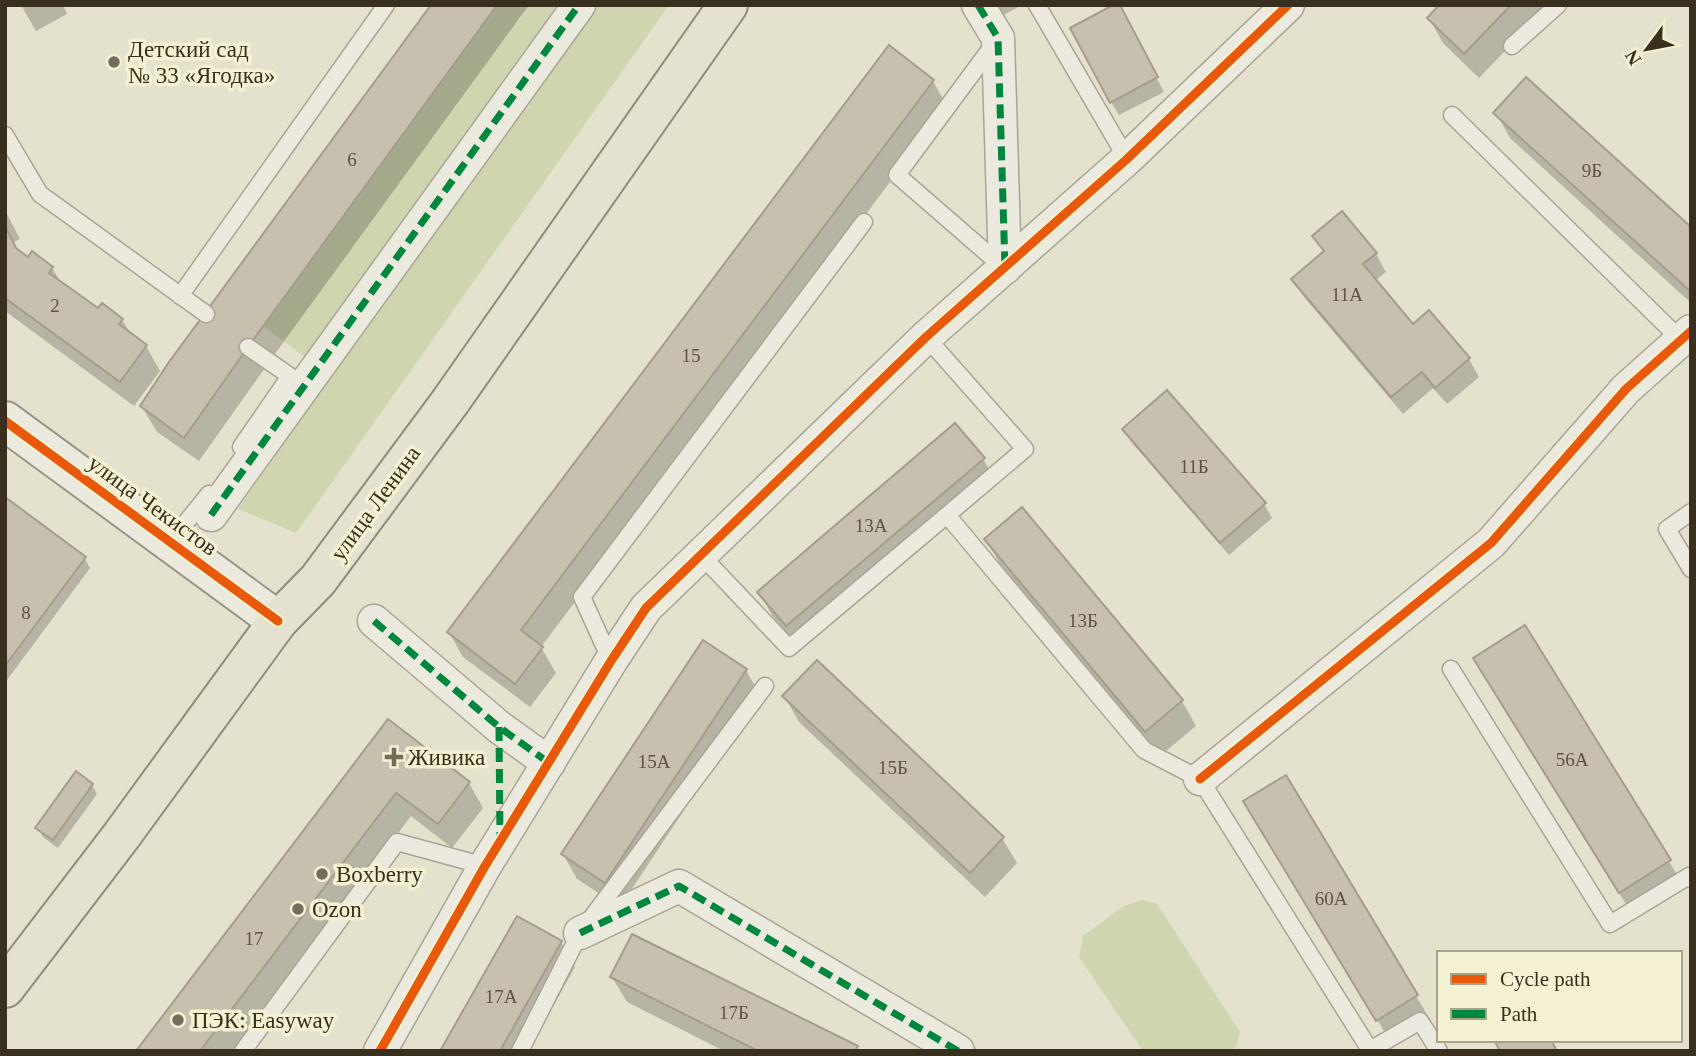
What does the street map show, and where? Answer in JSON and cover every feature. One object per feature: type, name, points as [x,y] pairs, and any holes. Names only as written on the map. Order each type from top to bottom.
[{"type":"main road","name":"улица Ленина","points":[[5,988],[122,835],[278,621],[318,580],[450,401],[728,5]]},
{"type":"street","points":[[211,515],[579,5]]},
{"type":"street","points":[[978,5],[998,38],[1005,268]]},
{"type":"street","points":[[380,1051],[485,866],[646,608],[926,337],[1127,159],[1288,5]]},
{"type":"street","points":[[1200,779],[1491,543],[1626,389],[1688,340]]},
{"type":"street","name":"улица Чекистов","points":[[5,421],[278,621]]},
{"type":"street","points":[[374,621],[499,727],[549,763]]},
{"type":"street","points":[[580,933],[679,886],[958,1051]]},
{"type":"lane","points":[[180,296],[386,5]]},
{"type":"lane","points":[[1037,5],[1127,159]]},
{"type":"lane","points":[[1512,46],[1558,5]]},
{"type":"lane","points":[[998,38],[897,175],[1005,268]]},
{"type":"lane","points":[[1452,115],[1688,340]]},
{"type":"lane","points":[[5,135],[40,194],[206,314]]},
{"type":"lane","points":[[611,661],[582,597],[864,222]]},
{"type":"lane","points":[[701,555],[789,648],[1025,449],[926,337]]},
{"type":"lane","points":[[170,542],[200,506],[290,376],[248,347]]},
{"type":"lane","points":[[1691,512],[1667,529],[1691,569]]},
{"type":"lane","points":[[947,515],[1144,750],[1200,779],[1370,1050],[1420,1021],[1439,1051]]},
{"type":"lane","points":[[1451,669],[1609,924],[1689,876],[1691,879]]},
{"type":"lane","points":[[520,1051],[580,933],[765,686]]},
{"type":"lane","points":[[243,1051],[397,842],[485,866]]},
{"type":"green space","points":[[497,5],[669,5],[296,533],[238,509],[331,376],[263,326]]},
{"type":"green space","points":[[1141,900],[1157,904],[1240,1032],[1236,1047],[1229,1051],[1143,1051],[1079,957],[1083,936],[1124,906]]},
{"type":"building","points":[[431,5],[497,5],[184,438],[140,406],[169,362]]},
{"type":"building","points":[[1113,5],[1120,5],[1158,77],[1110,103],[1070,28]]},
{"type":"building","points":[[1439,5],[1511,5],[1464,54],[1427,18]]},
{"type":"building","points":[[889,45],[934,80],[521,630],[543,647],[515,684],[447,632]]},
{"type":"building","points":[[1526,77],[1691,227],[1690,291],[1493,113]]},
{"type":"building","points":[[1342,211],[1377,253],[1363,264],[1413,324],[1429,310],[1470,358],[1435,388],[1422,372],[1391,397],[1291,279],[1324,251],[1312,236]]},
{"type":"building","points":[[5,226],[16,248],[28,257],[32,251],[53,267],[49,273],[98,308],[102,303],[123,319],[119,324],[147,345],[120,382],[5,298]]},
{"type":"building","points":[[1167,390],[1266,503],[1220,543],[1122,429]]},
{"type":"building","points":[[955,423],[985,458],[786,626],[757,592]]},
{"type":"building","points":[[5,497],[86,557],[5,666]]},
{"type":"building","points":[[1022,507],[1183,700],[1145,732],[984,539]]},
{"type":"building","points":[[1525,625],[1671,860],[1619,893],[1473,658]]},
{"type":"building","points":[[703,640],[747,669],[605,883],[561,854]]},
{"type":"building","points":[[817,660],[1004,837],[970,873],[782,696]]},
{"type":"building","points":[[388,719],[470,782],[438,824],[396,793],[200,1051],[136,1051]]},
{"type":"building","points":[[76,771],[93,784],[53,840],[35,828]]},
{"type":"building","points":[[1286,775],[1418,995],[1376,1021],[1243,801]]},
{"type":"building","points":[[517,916],[562,941],[500,1051],[440,1051]]},
{"type":"building","points":[[632,934],[858,1046],[855,1051],[758,1051],[610,977]]},
{"type":"building","points":[[1495,1042],[1552,1042],[1557,1051],[1500,1051]]},
{"type":"marked path","points":[[211,515],[579,5]]},
{"type":"marked path","points":[[978,5],[998,38],[1005,268]]},
{"type":"marked path","points":[[374,621],[499,727],[549,763]]},
{"type":"marked path","points":[[499,727],[500,839]]},
{"type":"marked path","points":[[580,933],[679,886],[958,1051]]},
{"type":"cycle path","points":[[380,1051],[485,866],[646,608],[926,337],[1127,159],[1288,5]]},
{"type":"cycle path","points":[[1200,779],[1491,543],[1626,389],[1691,331]]},
{"type":"cycle path","points":[[5,421],[278,621]]},
{"type":"place","name":"Детский сад № 33 «Ягодка»","points":[[114,62]]},
{"type":"place","name":"Живика","points":[[394,757]]},
{"type":"place","name":"Boxberry","points":[[322,874]]},
{"type":"place","name":"Ozon","points":[[298,909]]},
{"type":"place","name":"ПЭК: Easyway","points":[[178,1020]]}]
